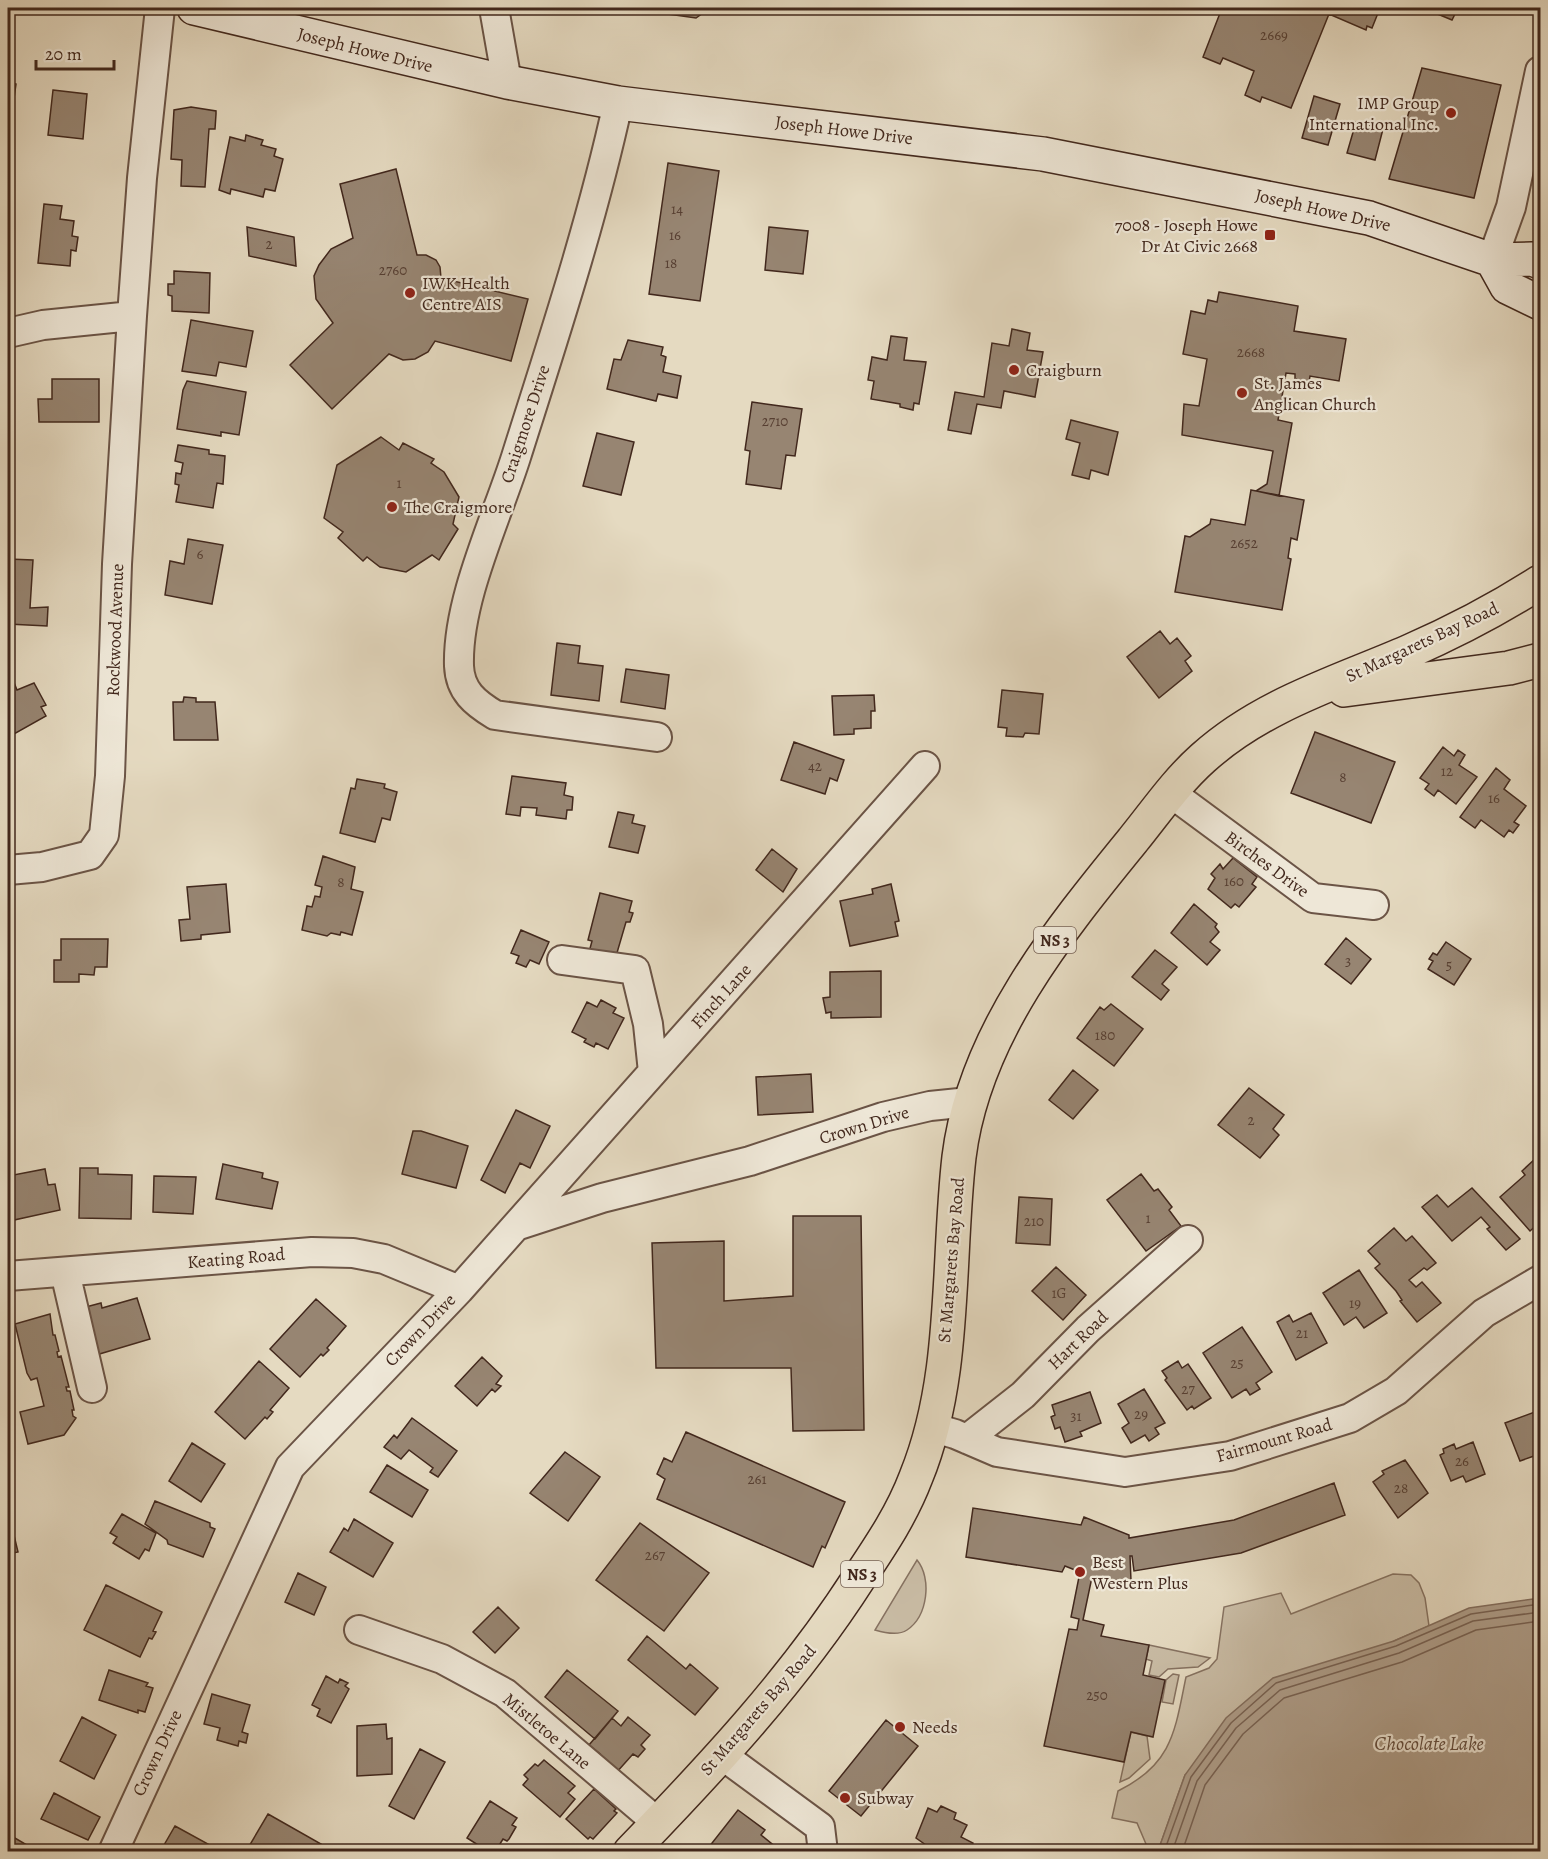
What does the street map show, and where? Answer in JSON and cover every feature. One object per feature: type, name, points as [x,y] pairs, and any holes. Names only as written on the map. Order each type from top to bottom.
[{"type":"main road","name":"Joseph Howe Drive","points":[[194,8],[507,82],[618,103],[1043,154],[1369,218],[1492,260],[1532,259],[1540,262]]},
{"type":"main road","points":[[1492,260],[1507,287],[1540,303]]},
{"type":"main road","name":"St Margarets Bay Road","points":[[630,1851],[722,1755],[827,1628],[898,1518],[918,1473],[932,1427],[942,1375],[959,1154],[969,1102],[993,1044],[1022,988],[1062,930],[1200,760],[1239,729],[1300,695],[1409,651],[1486,616],[1540,582]]},
{"type":"main road","name":"St Margarets Bay Road","points":[[1300,695],[1509,668],[1540,660]]},
{"type":"street","name":"Rockwood Avenue","points":[[8,870],[42,867],[90,855],[104,835],[110,776],[117,564],[132,316],[142,178],[160,8]]},
{"type":"street","points":[[494,8],[507,82]]},
{"type":"street","points":[[1492,260],[1512,207],[1540,70]]},
{"type":"street","name":"Craigmore Drive","points":[[618,103],[573,270],[516,458],[475,578],[461,636],[459,668],[463,688],[477,704],[495,715],[657,737]]},
{"type":"street","points":[[8,333],[43,326],[132,316]]},
{"type":"street","name":"Finch Lane","points":[[517,1226],[925,766]]},
{"type":"street","name":"Birches Drive","points":[[1171,793],[1312,898],[1374,905]]},
{"type":"street","points":[[562,960],[635,970],[648,1024],[653,1072]]},
{"type":"street","name":"Crown Drive","points":[[112,1851],[290,1467],[517,1226],[602,1198],[750,1161],[883,1117],[930,1106],[969,1102]]},
{"type":"street","name":"Hart Road","points":[[967,1438],[1023,1395],[1088,1329],[1188,1240]]},
{"type":"street","name":"Keating Road","points":[[8,1276],[312,1252],[353,1254],[384,1259],[459,1290]]},
{"type":"street","points":[[65,1272],[92,1388]]},
{"type":"street","name":"Fairmount Road","points":[[932,1427],[967,1438],[997,1452],[1125,1472],[1230,1456],[1350,1418],[1396,1391],[1484,1313],[1540,1280]]},
{"type":"street","name":"Mistletoe Lane","points":[[359,1630],[442,1659],[505,1694],[658,1823]]},
{"type":"street","points":[[722,1755],[820,1827],[823,1851]]},
{"type":"shaded area","points":[[917,1560],[922,1568],[926,1586],[926,1596],[920,1616],[907,1630],[900,1633],[875,1630]]},
{"type":"shaded area","points":[[1393,1574],[1411,1575],[1419,1583],[1425,1598],[1429,1626],[1394,1641],[1185,1775],[1158,1851],[1149,1851],[1137,1823],[1112,1818],[1118,1791],[1136,1781],[1150,1769],[1169,1744],[1186,1677],[1209,1668],[1217,1659],[1224,1607],[1281,1593],[1291,1614]]},
{"type":"shaded area","points":[[1149,1645],[1210,1658],[1198,1667],[1168,1669],[1159,1677],[1149,1675],[1152,1661],[1146,1659]]},
{"type":"shaded area","points":[[1173,1674],[1179,1675],[1173,1704],[1162,1702],[1166,1680]]},
{"type":"shaded area","points":[[1131,1732],[1147,1736],[1150,1759],[1129,1778],[1120,1782]]},
{"type":"water","name":"Chocolate Lake","points":[[1540,1598],[1540,1851],[1158,1851],[1185,1775],[1226,1718],[1273,1678],[1394,1641],[1469,1608]]},
{"type":"building","points":[[625,8],[710,8],[696,18]]},
{"type":"building","points":[[919,8],[933,8],[924,14]]},
{"type":"building","points":[[1222,8],[1239,14],[1241,8],[1380,8],[1372,28],[1367,26],[1366,30],[1329,14],[1291,108],[1262,97],[1260,102],[1245,95],[1254,71],[1223,58],[1220,64],[1203,57]]},
{"type":"building","points":[[1423,8],[1458,8],[1452,20]]},
{"type":"building","name":"IMP Group International Inc.","points":[[1422,68],[1501,85],[1474,198],[1389,179]]},
{"type":"building","points":[[8,82],[16,84],[10,126],[8,126]]},
{"type":"building","points":[[53,90],[87,94],[83,139],[48,135]]},
{"type":"building","points":[[1314,96],[1340,104],[1328,145],[1302,138]]},
{"type":"building","points":[[191,107],[216,111],[215,129],[209,129],[205,187],[181,186],[182,160],[171,159],[174,110]]},
{"type":"building","points":[[1356,122],[1383,129],[1375,160],[1347,153]]},
{"type":"building","points":[[246,135],[263,140],[261,145],[276,149],[274,156],[283,159],[275,191],[265,189],[263,197],[231,189],[230,194],[219,190],[230,137],[245,141]]},
{"type":"building","points":[[668,163],[719,171],[700,301],[649,294]]},
{"type":"building","name":"IWK Health Centre AIS","points":[[396,169],[417,255],[426,255],[436,260],[440,267],[441,278],[528,299],[511,361],[435,341],[428,352],[415,359],[403,360],[389,354],[332,409],[290,365],[333,323],[316,299],[314,276],[331,249],[353,238],[340,184]]},
{"type":"building","points":[[44,204],[62,206],[60,219],[74,221],[72,236],[78,237],[76,251],[71,250],[70,266],[38,263]]},
{"type":"building","points":[[247,227],[294,237],[296,266],[249,256]]},
{"type":"building","points":[[769,227],[808,231],[803,274],[765,270]]},
{"type":"building","points":[[174,271],[210,273],[209,313],[172,311],[172,296],[168,295],[168,284],[174,284]]},
{"type":"building","name":"St. James Anglican Church","points":[[1219,292],[1298,306],[1294,331],[1346,339],[1339,381],[1310,376],[1309,382],[1295,379],[1295,374],[1286,373],[1278,420],[1292,423],[1279,496],[1256,491],[1267,484],[1273,451],[1182,435],[1184,404],[1199,406],[1207,359],[1183,354],[1191,311],[1205,314],[1208,300],[1217,302]]},
{"type":"building","points":[[191,320],[253,331],[246,367],[219,362],[216,376],[182,371]]},
{"type":"building","name":"Craigburn","points":[[1012,329],[1030,333],[1027,350],[1043,352],[1035,397],[1004,391],[1001,408],[977,404],[971,434],[948,430],[955,392],[984,397],[992,343],[1009,346]]},
{"type":"building","points":[[891,336],[907,338],[904,360],[926,362],[919,404],[914,403],[913,410],[900,407],[900,404],[871,399],[874,381],[868,380],[872,357],[887,360]]},
{"type":"building","points":[[628,340],[663,347],[661,355],[666,357],[663,372],[681,376],[677,398],[658,394],[656,401],[607,389],[614,359],[621,360]]},
{"type":"building","points":[[52,379],[99,379],[99,422],[39,422],[38,399],[52,399]]},
{"type":"building","points":[[187,381],[246,392],[239,435],[221,432],[221,436],[177,429],[183,390]]},
{"type":"building","points":[[752,402],[802,409],[795,456],[786,455],[781,489],[746,484],[750,451],[745,450]]},
{"type":"building","points":[[1071,420],[1118,432],[1108,475],[1091,470],[1089,479],[1072,475],[1080,443],[1066,439]]},
{"type":"building","points":[[597,433],[634,442],[621,495],[583,486]]},
{"type":"building","name":"The Craigmore","points":[[381,437],[399,450],[403,443],[434,459],[431,463],[444,472],[459,497],[453,524],[458,529],[439,560],[432,555],[406,572],[380,567],[367,557],[363,561],[338,538],[343,532],[324,518],[337,465]]},
{"type":"building","points":[[178,445],[209,450],[209,454],[225,456],[223,484],[217,483],[213,508],[176,502],[179,485],[175,484],[176,473],[181,474],[183,463],[175,461]]},
{"type":"building","points":[[1251,490],[1304,500],[1297,540],[1291,538],[1288,558],[1291,559],[1282,610],[1175,592],[1185,536],[1190,537],[1210,524],[1211,519],[1245,525]]},
{"type":"building","points":[[188,539],[223,545],[212,604],[165,595],[170,561],[184,564]]},
{"type":"building","points":[[8,559],[33,560],[30,608],[48,607],[47,626],[8,624]]},
{"type":"building","points":[[1160,631],[1170,644],[1177,638],[1191,656],[1185,661],[1192,671],[1159,698],[1127,657]]},
{"type":"building","points":[[557,643],[580,646],[578,663],[603,666],[599,701],[551,695]]},
{"type":"building","points":[[626,669],[669,675],[665,709],[621,702]]},
{"type":"building","points":[[11,675],[17,690],[34,683],[46,705],[41,707],[46,716],[14,734],[8,722],[8,677]]},
{"type":"building","points":[[1002,690],[1043,694],[1039,734],[1025,733],[1023,737],[1006,736],[1007,728],[998,727]]},
{"type":"building","points":[[874,695],[875,711],[871,711],[871,728],[854,729],[854,734],[834,735],[832,696]]},
{"type":"building","points":[[184,697],[196,698],[196,702],[215,702],[218,740],[174,740],[173,702],[183,702]]},
{"type":"building","points":[[1315,732],[1395,762],[1371,823],[1291,793]]},
{"type":"building","points":[[794,742],[844,760],[837,781],[830,778],[825,794],[781,780]]},
{"type":"building","points":[[1443,747],[1454,756],[1458,750],[1465,755],[1459,765],[1477,777],[1456,804],[1438,790],[1434,796],[1425,789],[1429,784],[1420,778]]},
{"type":"building","points":[[1496,768],[1510,780],[1504,789],[1526,806],[1514,822],[1519,825],[1513,833],[1509,830],[1504,837],[1481,820],[1475,828],[1460,817]]},
{"type":"building","points":[[512,776],[566,783],[564,795],[573,797],[572,810],[567,810],[566,819],[536,815],[537,808],[521,807],[520,816],[506,814]]},
{"type":"building","points":[[357,779],[385,784],[384,788],[397,792],[390,820],[382,818],[375,842],[340,833],[351,788],[355,789]]},
{"type":"building","points":[[618,812],[634,815],[632,823],[645,826],[638,853],[609,847]]},
{"type":"building","points":[[772,849],[797,869],[783,892],[756,870]]},
{"type":"building","points":[[323,856],[355,867],[351,889],[363,892],[352,935],[341,932],[340,935],[331,933],[327,936],[302,930],[307,906],[312,907],[315,896],[320,897],[322,887],[315,885]]},
{"type":"building","points":[[1233,858],[1257,877],[1252,884],[1256,887],[1239,907],[1235,904],[1231,908],[1208,889],[1215,878],[1211,874],[1220,864],[1223,869]]},
{"type":"building","points":[[226,884],[230,932],[201,935],[201,939],[181,941],[179,920],[190,919],[187,887]]},
{"type":"building","points":[[891,884],[899,921],[895,922],[898,936],[850,946],[840,901],[873,894],[872,889]]},
{"type":"building","points":[[600,893],[632,901],[629,912],[633,913],[630,922],[626,922],[614,963],[588,956],[592,941],[588,940]]},
{"type":"building","points":[[1194,904],[1217,924],[1215,927],[1219,932],[1210,942],[1220,950],[1207,965],[1171,933]]},
{"type":"building","points":[[521,930],[549,942],[539,964],[530,960],[526,967],[516,963],[519,956],[511,953]]},
{"type":"building","points":[[1346,938],[1371,959],[1351,984],[1325,964]]},
{"type":"building","points":[[61,939],[108,939],[107,967],[95,967],[94,975],[79,974],[79,982],[54,982],[54,960],[61,960]]},
{"type":"building","points":[[1446,942],[1471,959],[1454,985],[1428,969],[1433,961],[1429,959],[1433,953],[1437,955]]},
{"type":"building","points":[[1155,950],[1177,967],[1162,984],[1169,990],[1161,1000],[1132,977]]},
{"type":"building","points":[[8,951],[12,974],[8,975]]},
{"type":"building","points":[[881,971],[881,1017],[831,1018],[831,1012],[826,1013],[823,998],[830,997],[830,972]]},
{"type":"building","points":[[601,1000],[616,1008],[613,1013],[624,1018],[608,1049],[596,1043],[594,1047],[584,1042],[586,1039],[572,1032],[587,1002],[597,1007]]},
{"type":"building","points":[[1111,1004],[1143,1029],[1114,1066],[1077,1038],[1100,1007],[1104,1010]]},
{"type":"building","points":[[1073,1070],[1098,1090],[1073,1119],[1049,1100]]},
{"type":"building","points":[[811,1074],[813,1112],[758,1115],[756,1077]]},
{"type":"building","points":[[1249,1088],[1284,1115],[1273,1129],[1279,1135],[1260,1158],[1218,1125]]},
{"type":"building","points":[[516,1110],[550,1126],[530,1168],[520,1163],[505,1193],[481,1180]]},
{"type":"building","points":[[413,1131],[421,1131],[468,1146],[456,1188],[402,1174]]},
{"type":"building","points":[[1537,1157],[1540,1161],[1540,1222],[1530,1231],[1500,1197],[1525,1175],[1522,1171]]},
{"type":"building","points":[[223,1164],[263,1173],[262,1178],[278,1182],[272,1209],[216,1199]]},
{"type":"building","points":[[80,1168],[98,1168],[98,1174],[132,1175],[131,1219],[79,1218]]},
{"type":"building","points":[[45,1169],[48,1185],[55,1184],[60,1210],[14,1220],[8,1176]]},
{"type":"building","points":[[1141,1174],[1154,1191],[1158,1189],[1172,1207],[1169,1210],[1181,1226],[1146,1251],[1107,1200]]},
{"type":"building","points":[[154,1176],[196,1177],[193,1214],[153,1212]]},
{"type":"building","points":[[1472,1188],[1520,1239],[1506,1250],[1487,1229],[1490,1227],[1481,1217],[1452,1241],[1422,1207],[1437,1195],[1448,1207]]},
{"type":"building","points":[[1019,1197],[1052,1199],[1050,1245],[1016,1243]]},
{"type":"building","points":[[793,1216],[861,1216],[864,1430],[793,1431],[791,1368],[656,1368],[652,1243],[724,1241],[724,1301],[793,1296]]},
{"type":"building","points":[[1394,1228],[1406,1241],[1412,1236],[1436,1263],[1427,1270],[1424,1268],[1409,1280],[1416,1287],[1422,1282],[1441,1303],[1417,1322],[1400,1301],[1402,1300],[1396,1291],[1375,1268],[1380,1264],[1368,1251]]},
{"type":"building","points":[[1056,1267],[1086,1295],[1063,1320],[1032,1291]]},
{"type":"building","points":[[1359,1270],[1387,1313],[1364,1328],[1356,1317],[1344,1325],[1323,1293]]},
{"type":"building","points":[[137,1298],[150,1339],[96,1355],[82,1308],[101,1303],[102,1308]]},
{"type":"building","points":[[316,1299],[346,1326],[327,1348],[329,1350],[323,1356],[321,1354],[300,1377],[270,1349]]},
{"type":"building","points":[[1311,1313],[1327,1343],[1296,1360],[1277,1322],[1289,1315],[1293,1322]]},
{"type":"building","points":[[50,1314],[53,1335],[55,1335],[59,1351],[57,1352],[58,1357],[61,1356],[69,1387],[66,1387],[67,1391],[70,1391],[74,1410],[72,1410],[73,1416],[76,1418],[64,1435],[28,1444],[20,1412],[44,1406],[37,1378],[31,1380],[27,1373],[15,1324]]},
{"type":"building","points":[[1242,1327],[1272,1372],[1256,1383],[1260,1389],[1250,1395],[1246,1389],[1232,1398],[1203,1353]]},
{"type":"building","points":[[482,1357],[502,1376],[496,1384],[501,1386],[495,1392],[492,1389],[477,1406],[455,1386]]},
{"type":"building","points":[[259,1361],[289,1388],[270,1410],[273,1412],[267,1419],[265,1417],[245,1439],[215,1412]]},
{"type":"building","points":[[1178,1361],[1182,1368],[1188,1364],[1211,1398],[1194,1409],[1192,1406],[1187,1410],[1165,1380],[1167,1378],[1162,1371]]},
{"type":"building","points":[[1144,1389],[1165,1423],[1155,1428],[1159,1434],[1149,1441],[1145,1435],[1131,1443],[1122,1428],[1129,1423],[1118,1404]]},
{"type":"building","points":[[1090,1392],[1101,1423],[1080,1432],[1082,1436],[1065,1442],[1060,1427],[1055,1429],[1051,1417],[1055,1415],[1052,1405]]},
{"type":"building","points":[[1540,1410],[1540,1466],[1538,1467],[1534,1456],[1520,1461],[1505,1423]]},
{"type":"building","points":[[412,1418],[457,1451],[438,1477],[430,1472],[433,1468],[409,1450],[401,1459],[384,1447],[394,1435],[397,1438]]},
{"type":"building","points":[[686,1432],[845,1502],[825,1548],[822,1546],[813,1567],[657,1499],[665,1479],[657,1474],[664,1458],[672,1462]]},
{"type":"building","points":[[1473,1442],[1485,1474],[1466,1482],[1463,1476],[1451,1481],[1440,1455],[1444,1453],[1443,1449],[1454,1444],[1456,1449]]},
{"type":"building","points":[[192,1443],[225,1464],[201,1502],[169,1481]]},
{"type":"building","points":[[565,1452],[600,1477],[568,1521],[530,1493]]},
{"type":"building","points":[[1405,1460],[1428,1493],[1398,1518],[1373,1482],[1384,1474],[1382,1471]]},
{"type":"building","points":[[387,1465],[428,1490],[412,1517],[370,1492]]},
{"type":"building","points":[[1334,1483],[1345,1515],[1241,1553],[1134,1571],[1132,1556],[1130,1556],[1131,1581],[1110,1580],[1108,1584],[1092,1577],[1083,1620],[1104,1625],[1101,1636],[1149,1645],[1143,1675],[1165,1680],[1153,1737],[1131,1732],[1124,1762],[1044,1746],[1069,1629],[1077,1630],[1079,1619],[1071,1617],[1080,1572],[1065,1566],[1062,1572],[966,1557],[973,1508],[1081,1525],[1084,1517],[1129,1535],[1129,1538],[1234,1520]]},
{"type":"building","points":[[155,1501],[210,1523],[210,1527],[215,1529],[203,1557],[168,1544],[167,1540],[145,1524]]},
{"type":"building","points":[[8,1510],[18,1552],[8,1554]]},
{"type":"building","points":[[122,1514],[156,1533],[149,1551],[145,1549],[139,1559],[113,1543],[117,1537],[110,1533]]},
{"type":"building","points":[[354,1519],[393,1543],[373,1577],[330,1552],[344,1528],[348,1531]]},
{"type":"building","points":[[640,1523],[709,1573],[664,1631],[596,1580]]},
{"type":"building","points":[[298,1573],[326,1587],[314,1615],[285,1602]]},
{"type":"building","points":[[106,1585],[162,1612],[153,1631],[156,1632],[152,1639],[149,1638],[140,1657],[84,1630]]},
{"type":"building","points":[[498,1607],[519,1628],[495,1653],[473,1632]]},
{"type":"building","points":[[647,1636],[686,1669],[690,1664],[718,1688],[695,1715],[628,1660]]},
{"type":"building","points":[[109,1670],[148,1683],[146,1686],[153,1688],[145,1712],[138,1710],[138,1713],[99,1700]]},
{"type":"building","points":[[567,1670],[618,1711],[595,1739],[545,1697]]},
{"type":"building","points":[[326,1676],[338,1683],[340,1679],[348,1683],[345,1686],[349,1689],[331,1723],[317,1716],[320,1709],[312,1705]]},
{"type":"building","points":[[212,1694],[250,1705],[242,1732],[248,1734],[246,1743],[239,1741],[238,1746],[217,1740],[220,1728],[204,1724]]},
{"type":"building","points":[[82,1717],[116,1735],[94,1779],[60,1761]]},
{"type":"building","points":[[628,1717],[650,1735],[641,1745],[645,1749],[638,1757],[633,1754],[616,1773],[597,1758],[600,1754],[589,1745],[612,1718],[621,1726]]},
{"type":"building","points":[[886,1720],[918,1746],[861,1816],[829,1791]]},
{"type":"building","points":[[386,1724],[387,1739],[392,1738],[392,1774],[357,1776],[357,1726]]},
{"type":"building","points":[[420,1749],[445,1762],[414,1819],[389,1806]]},
{"type":"building","points":[[544,1760],[575,1786],[568,1793],[575,1799],[560,1817],[523,1785],[528,1779],[524,1775],[535,1764],[538,1766]]},
{"type":"building","points":[[594,1789],[616,1809],[614,1811],[617,1813],[593,1839],[590,1837],[588,1839],[566,1819]]},
{"type":"building","points":[[54,1793],[100,1817],[88,1840],[41,1819]]},
{"type":"building","points":[[490,1801],[517,1818],[512,1825],[516,1827],[509,1839],[507,1841],[503,1839],[495,1852],[489,1852],[467,1838]]},
{"type":"building","points":[[941,1806],[956,1813],[954,1819],[967,1825],[961,1837],[973,1843],[969,1852],[936,1852],[916,1838],[928,1808],[937,1812]]},
{"type":"building","points":[[738,1810],[765,1830],[761,1835],[782,1852],[705,1852]]},
{"type":"building","points":[[268,1814],[321,1844],[316,1852],[254,1852],[248,1848]]},
{"type":"building","points":[[175,1826],[208,1844],[204,1852],[160,1852]]},
{"type":"building","points":[[8,1834],[27,1845],[24,1852],[8,1852]]},
{"type":"place","name":"IMP Group International Inc.","points":[[1451,113]]},
{"type":"place","name":"7008 - Joseph Howe Dr At Civic 2668","points":[[1270,235]]},
{"type":"place","name":"IWK Health Centre AIS","points":[[410,293]]},
{"type":"place","name":"Craigburn","points":[[1014,370]]},
{"type":"place","name":"St. James Anglican Church","points":[[1242,393]]},
{"type":"place","name":"The Craigmore","points":[[392,507]]},
{"type":"place","name":"Best Western Plus","points":[[1080,1572]]},
{"type":"place","name":"Needs","points":[[900,1727]]},
{"type":"place","name":"Subway","points":[[845,1798]]}]
